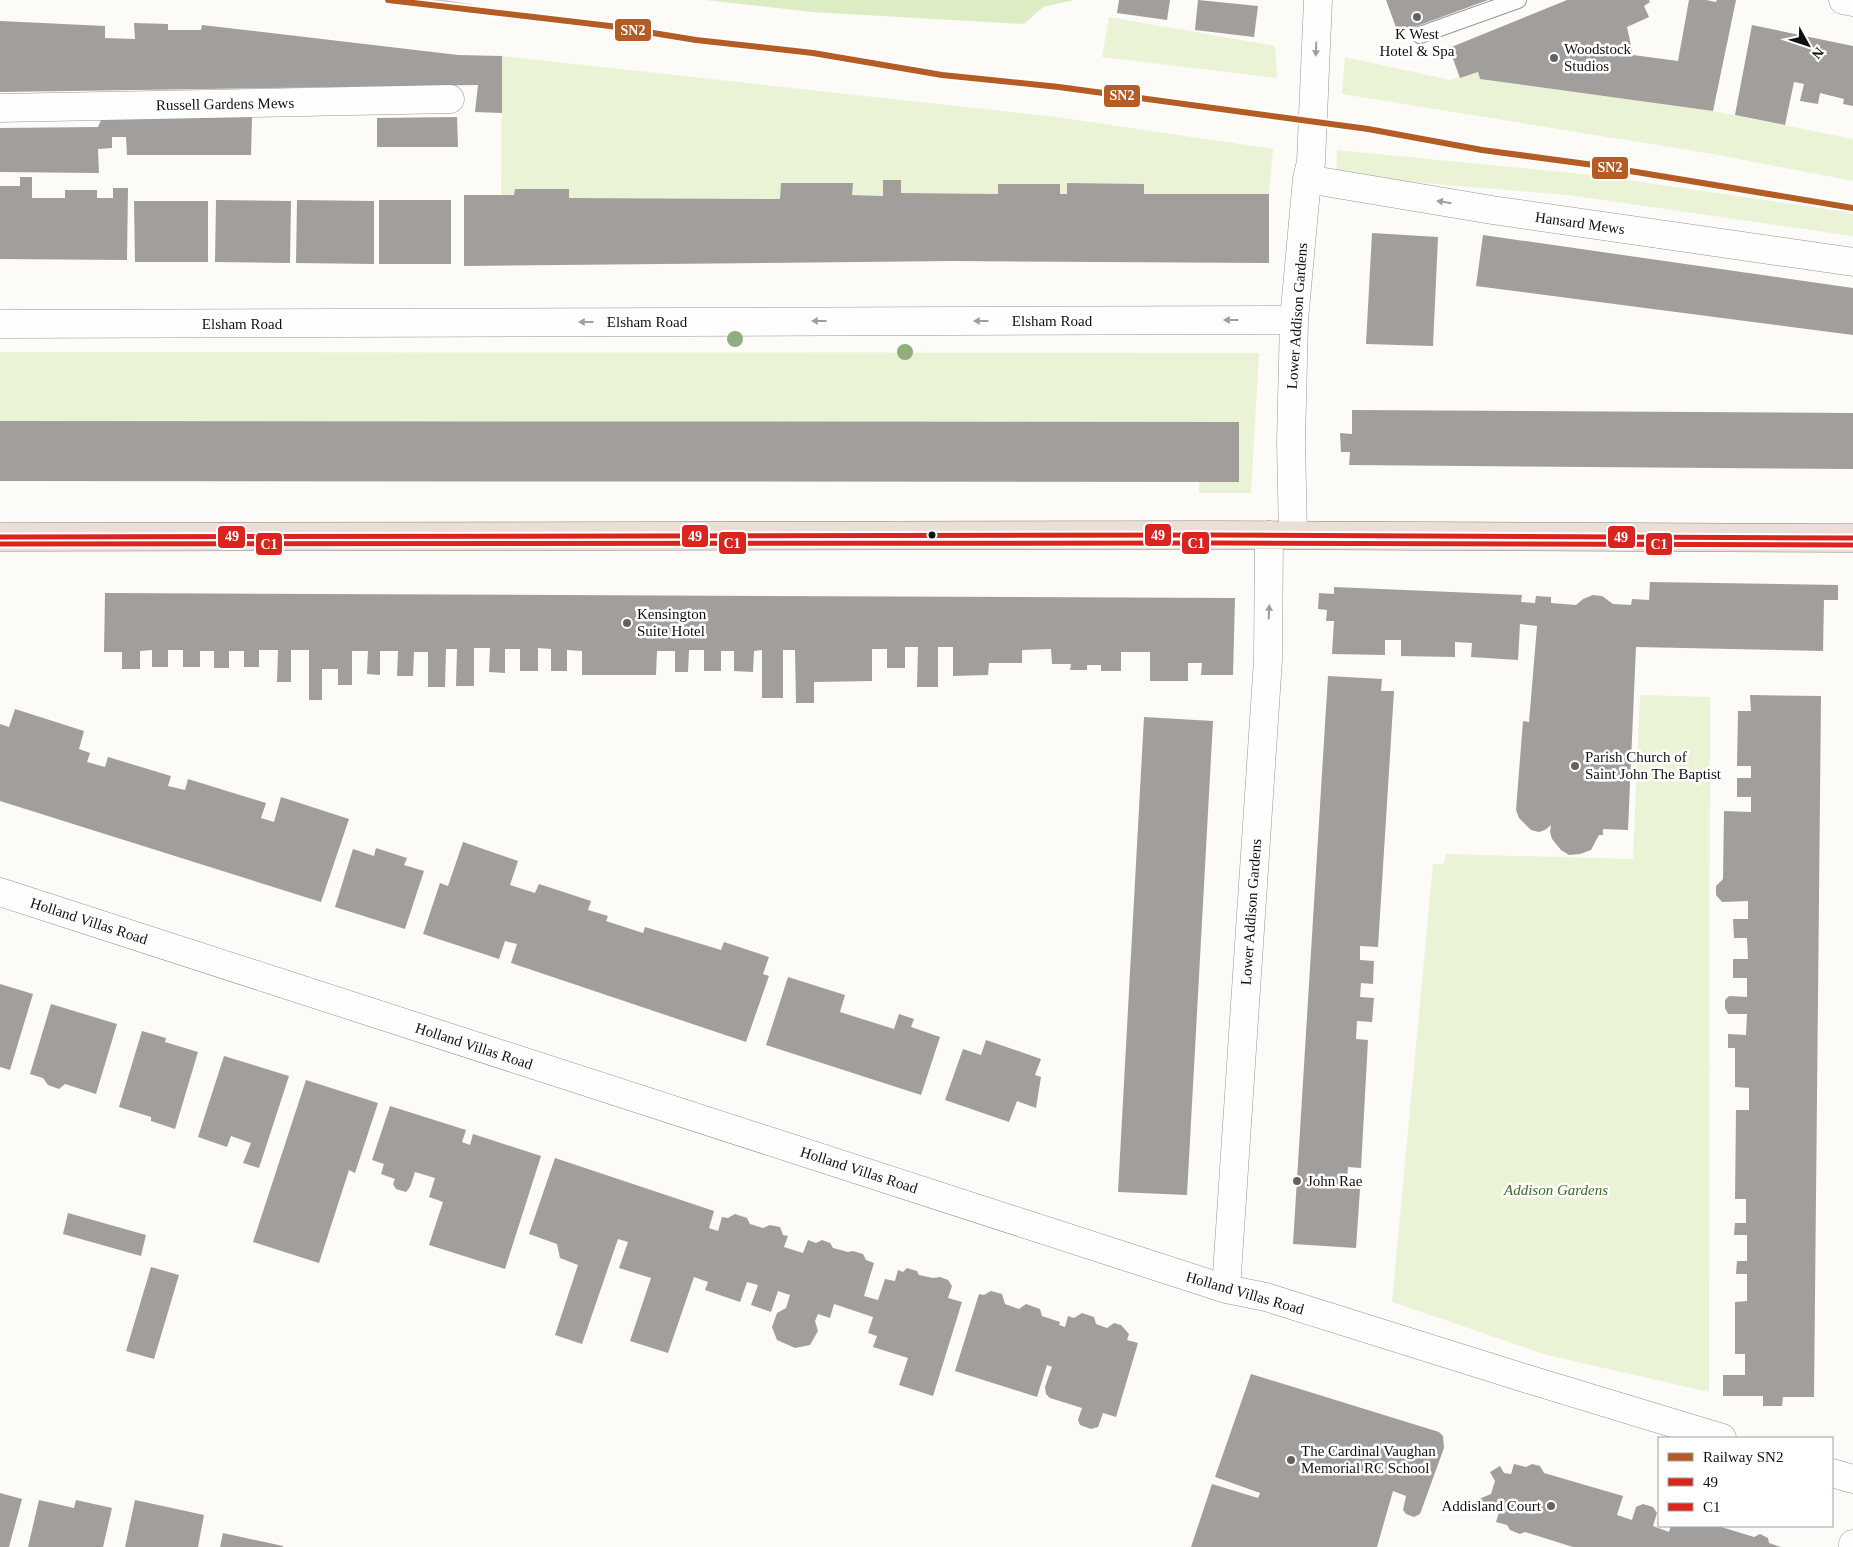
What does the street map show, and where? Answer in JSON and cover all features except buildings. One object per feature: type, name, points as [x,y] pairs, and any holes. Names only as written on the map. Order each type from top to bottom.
[{"type":"highway","points":[[0,537],[1281,535],[1853,538]]},
{"type":"street","name":"Lower Addison Gardens","points":[[1226,1289],[1268,660],[1290,442],[1294,320],[1309,170],[1318,0]]},
{"type":"street","points":[[1843,0],[1853,2]]},
{"type":"street","name":"Russell Gardens Mews","points":[[0,108],[450,99]]},
{"type":"street","name":"Hansard Mews","points":[[1309,170],[1492,210],[1853,262]]},
{"type":"street","name":"Elsham Road","points":[[0,324],[1294,320]]},
{"type":"street","name":"Holland Villas Road","points":[[0,892],[1226,1289],[1266,1297],[1719,1437]]},
{"type":"street","points":[[1833,1473],[1853,1479]]},
{"type":"lane","points":[[1420,35],[1518,0]]},
{"type":"green space","points":[[706,0],[1074,0],[1043,7],[1024,24],[812,12]]},
{"type":"green space","points":[[1109,17],[1275,46],[1277,78],[1102,57]]},
{"type":"green space","points":[[502,56],[1056,117],[1273,149],[1269,194],[1144,194],[1143,184],[1068,183],[1067,194],[1060,194],[1060,184],[999,184],[998,194],[901,193],[901,180],[883,180],[883,196],[852,195],[852,183],[781,183],[780,199],[569,198],[568,189],[515,189],[514,195],[501,195]]},
{"type":"green space","points":[[1345,57],[1450,80],[1478,72],[1480,79],[1713,111],[1853,139],[1853,181],[1713,154],[1342,94]]},
{"type":"green space","points":[[1337,150],[1593,175],[1853,213],[1853,236],[1568,195],[1336,176]]},
{"type":"green space","points":[[0,352],[1259,353],[1251,493],[1199,493],[1199,482],[1239,482],[0,421]]},
{"type":"green space","name":"Addison Gardens","points":[[1640,695],[1710,697],[1709,1392],[1547,1355],[1392,1302],[1433,864],[1444,864],[1446,854],[1633,859]]},
{"type":"railway","points":[[434,0],[556,21]]},
{"type":"rail line","name":"SN2","points":[[388,0],[610,26],[696,40],[813,53],[942,75],[1059,87],[1368,129],[1482,150],[1594,165],[1853,208]]},
{"type":"transit line","name":"49","points":[[0,537],[1219,535],[1853,538]]},
{"type":"transit line","name":"C1","points":[[0,544],[1219,543],[1853,545]]},
{"type":"place","name":"K West Hotel & Spa","points":[[1417,17]]},
{"type":"place","name":"Woodstock Studios","points":[[1554,58]]},
{"type":"place","name":"Kensington Suite Hotel","points":[[627,623]]},
{"type":"place","name":"Parish Church of Saint John The Baptist","points":[[1575,766]]},
{"type":"place","name":"John Rae","points":[[1297,1181]]},
{"type":"place","name":"The Cardinal Vaughan Memorial RC School","points":[[1291,1460]]},
{"type":"place","name":"Addisland Court","points":[[1551,1506]]}]
